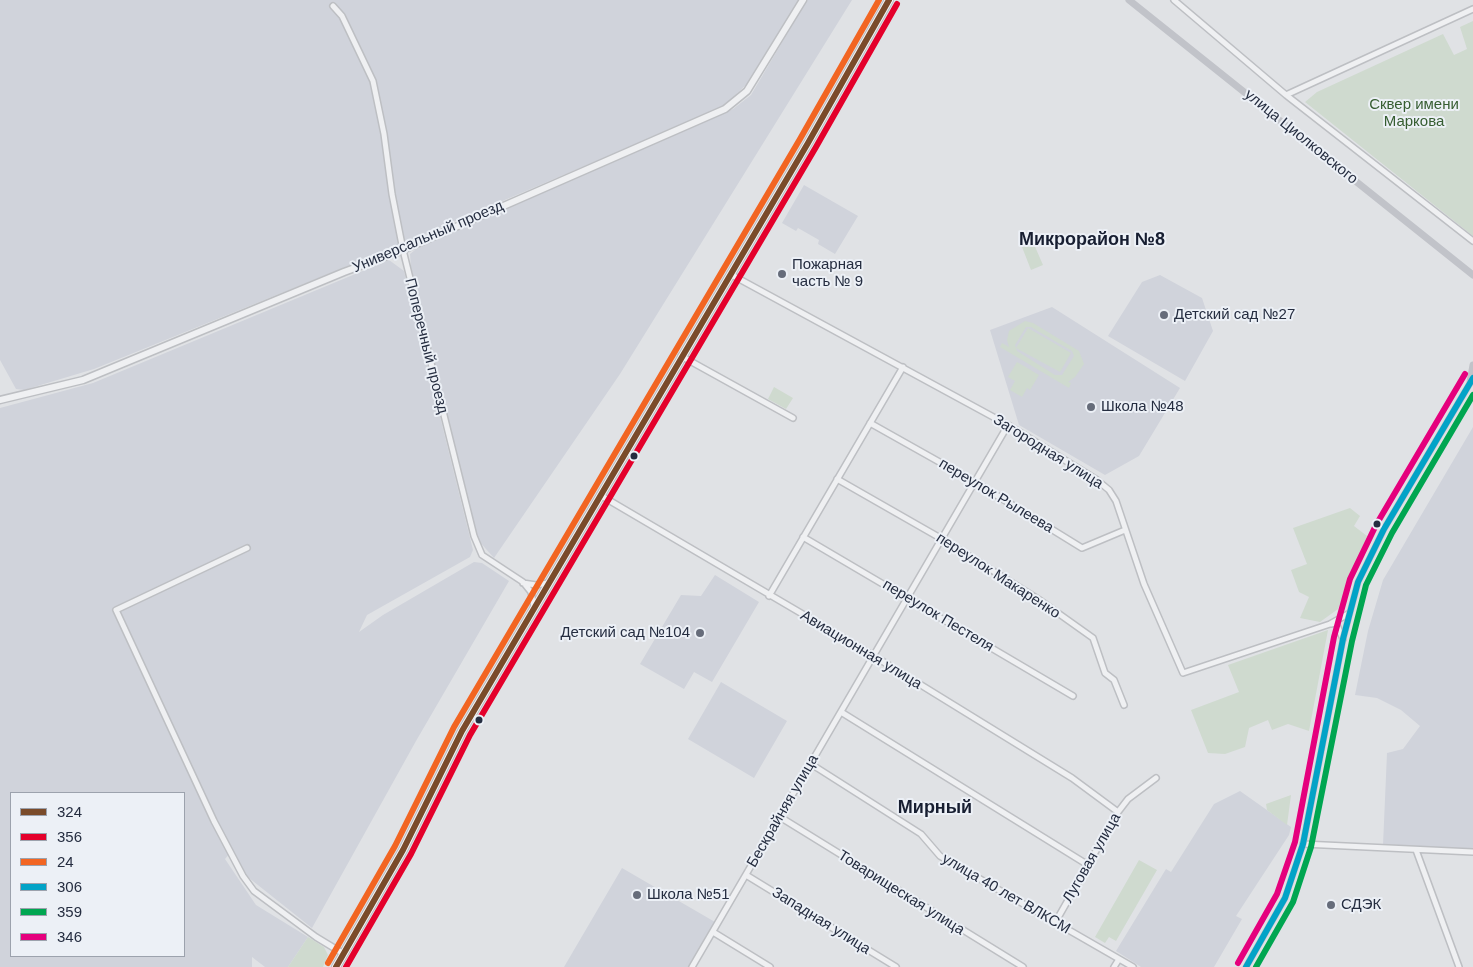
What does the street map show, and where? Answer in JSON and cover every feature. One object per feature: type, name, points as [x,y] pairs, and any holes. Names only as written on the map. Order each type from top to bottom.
[{"type":"main road","points":[[336,967],[403,850],[462,731],[889,0]]},
{"type":"main road","name":"улица Циолковского","points":[[1129,0],[1473,275]]},
{"type":"main road","points":[[1246,967],[1285,898],[1303,844],[1348,614],[1368,559],[1472,382],[1473,365]]},
{"type":"street","name":"Универсальный проезд","points":[[0,400],[83,380],[344,272],[403,250],[725,108],[747,91],[802,0]]},
{"type":"street","points":[[1174,0],[1286,95],[1473,241]]},
{"type":"street","name":"Поперечный проезд","points":[[333,6],[342,16],[372,80],[384,134],[392,194],[403,250],[474,536],[482,555],[523,582]]},
{"type":"street","points":[[1286,95],[1473,9]]},
{"type":"street","name":"Загородная улица","points":[[730,273],[1008,425],[1098,480],[1109,490],[1116,501],[1144,584],[1183,672],[1330,624],[1348,614]]},
{"type":"street","points":[[681,356],[793,418]]},
{"type":"street","points":[[770,596],[903,367]]},
{"type":"street","name":"переулок Рылеева","points":[[870,423],[975,482],[1082,548],[1125,530]]},
{"type":"street","name":"Бескрайняя улица","points":[[692,967],[1008,425]]},
{"type":"street","name":"переулок Макаренко","points":[[837,479],[942,539],[1040,601],[1093,638],[1105,673],[1114,680],[1124,705]]},
{"type":"street","name":"Авиационная улица","points":[[600,495],[874,656],[1072,778],[1118,812]]},
{"type":"street","name":"переулок Пестеля","points":[[803,537],[1073,696]]},
{"type":"street","points":[[247,548],[116,610],[214,821],[243,876],[254,891],[316,937],[344,954]]},
{"type":"street","points":[[523,582],[536,585],[548,583]]},
{"type":"street","points":[[523,582],[531,592],[534,607]]},
{"type":"street","points":[[1330,624],[1336,624],[1343,639]]},
{"type":"street","points":[[841,712],[1088,865]]},
{"type":"street","name":"улица 40 лет ВЛКСМ","points":[[811,764],[921,834],[940,856],[1133,967]]},
{"type":"street","name":"Луговая улица","points":[[1055,923],[1118,812],[1128,799],[1156,778]]},
{"type":"street","name":"Товарищеская улица","points":[[780,817],[1023,967]]},
{"type":"street","points":[[1303,844],[1473,852]]},
{"type":"street","points":[[1416,850],[1459,967]]},
{"type":"street","name":"Западная улица","points":[[746,875],[896,967]]},
{"type":"street","points":[[713,932],[770,967]]},
{"type":"street","points":[[1114,967],[1119,959]]},
{"type":"shaded area","points":[[0,0],[800,0],[753,78],[723,107],[385,251],[94,369],[24,390],[16,389],[0,360]]},
{"type":"shaded area","points":[[807,0],[852,0],[620,374],[494,558],[478,540],[411,267],[410,254],[421,245],[733,109],[751,95]]},
{"type":"shaded area","points":[[804,185],[858,216],[835,254],[818,244],[819,240],[798,228],[796,231],[782,223]]},
{"type":"shaded area","points":[[389,260],[404,271],[473,550],[470,557],[367,615],[359,632],[383,615],[474,562],[482,563],[509,581],[416,741],[312,928],[244,874],[233,850],[225,859],[256,905],[308,937],[288,967],[265,967],[252,957],[252,967],[0,967],[0,408],[93,383]]},
{"type":"shaded area","name":"Детский сад №27","points":[[1160,275],[1202,298],[1213,331],[1185,381],[1108,336],[1142,282]]},
{"type":"shaded area","name":"Школа №48","points":[[1052,307],[1180,388],[1139,456],[1105,475],[1019,425],[990,330]]},
{"type":"shaded area","points":[[1473,427],[1473,849],[1383,845],[1387,753],[1403,749],[1420,726],[1401,710],[1377,698],[1355,695],[1368,631],[1383,580]]},
{"type":"shaded area","name":"Детский сад №104","points":[[715,575],[759,602],[712,682],[694,672],[684,689],[640,664],[681,595],[701,596]]},
{"type":"shaded area","points":[[721,682],[787,721],[754,778],[688,739]]},
{"type":"shaded area","points":[[1240,791],[1291,827],[1289,835],[1236,916],[1242,919],[1214,967],[1141,967],[1116,951],[1166,869],[1171,872],[1214,804]]},
{"type":"shaded area","name":"Школа №51","points":[[622,868],[715,922],[688,967],[564,967]]},
{"type":"green space","name":"Сквер имени Маркова","points":[[1473,21],[1473,236],[1305,102],[1317,92],[1443,34],[1454,55],[1467,49],[1460,27]]},
{"type":"green space","points":[[1033,242],[1043,265],[1031,270],[1022,247]]},
{"type":"green space","points":[[1025,321],[1033,323],[1079,351],[1084,364],[1075,377],[1068,382],[1071,383],[1069,388],[1000,347],[1002,343],[1009,347],[1007,340],[1009,331]],"holes":[[[1026,327],[1031,327],[1072,351],[1074,356],[1062,375],[1055,375],[1017,351],[1015,345]]]},
{"type":"green space","points":[[1028,328],[1071,353],[1060,372],[1016,348]]},
{"type":"green space","points":[[1017,362],[1039,375],[1030,390],[1027,388],[1022,397],[1010,390],[1015,381],[1008,377]]},
{"type":"green space","points":[[774,387],[793,398],[786,409],[768,399]]},
{"type":"green space","points":[[1350,508],[1360,516],[1354,526],[1367,536],[1338,609],[1320,622],[1300,618],[1309,597],[1299,592],[1291,570],[1307,564],[1293,528]]},
{"type":"green space","points":[[1328,630],[1309,731],[1288,724],[1272,730],[1268,720],[1249,728],[1245,747],[1225,754],[1208,753],[1191,710],[1239,692],[1228,665]]},
{"type":"green space","points":[[1291,795],[1287,825],[1267,810],[1266,804]]},
{"type":"green space","points":[[1139,860],[1157,870],[1116,941],[1109,937],[1105,943],[1095,937]]},
{"type":"green space","points":[[308,937],[324,947],[328,955],[323,967],[288,967]]},
{"type":"transit line","name":"24","points":[[328,963],[395,846],[454,727],[800,139],[879,0]]},
{"type":"transit line","name":"324","points":[[336,967],[403,850],[462,731],[808,143],[889,0]]},
{"type":"transit line","name":"356","points":[[346,967],[411,854],[470,735],[816,147],[897,4]]},
{"type":"transit line","name":"346","points":[[1238,963],[1277,894],[1295,842],[1334,637],[1350,579],[1376,525],[1465,374]]},
{"type":"transit line","name":"306","points":[[1246,967],[1285,898],[1303,844],[1343,639],[1358,582],[1384,529],[1473,378]]},
{"type":"transit line","name":"359","points":[[1256,967],[1293,902],[1311,847],[1352,641],[1366,585],[1392,533],[1473,395]]},
{"type":"place","name":"Пожарная часть № 9","points":[[782,274]]},
{"type":"place","name":"Детский сад №27","points":[[1164,315]]},
{"type":"place","name":"Школа №48","points":[[1091,407]]},
{"type":"place","name":"Детский сад №104","points":[[700,633]]},
{"type":"place","name":"Школа №51","points":[[637,895]]},
{"type":"place","name":"СДЭК","points":[[1331,905]]},
{"type":"district","name":"Микрорайон №8","points":[[1092,240]]},
{"type":"district","name":"Мирный","points":[[935,808]]}]
